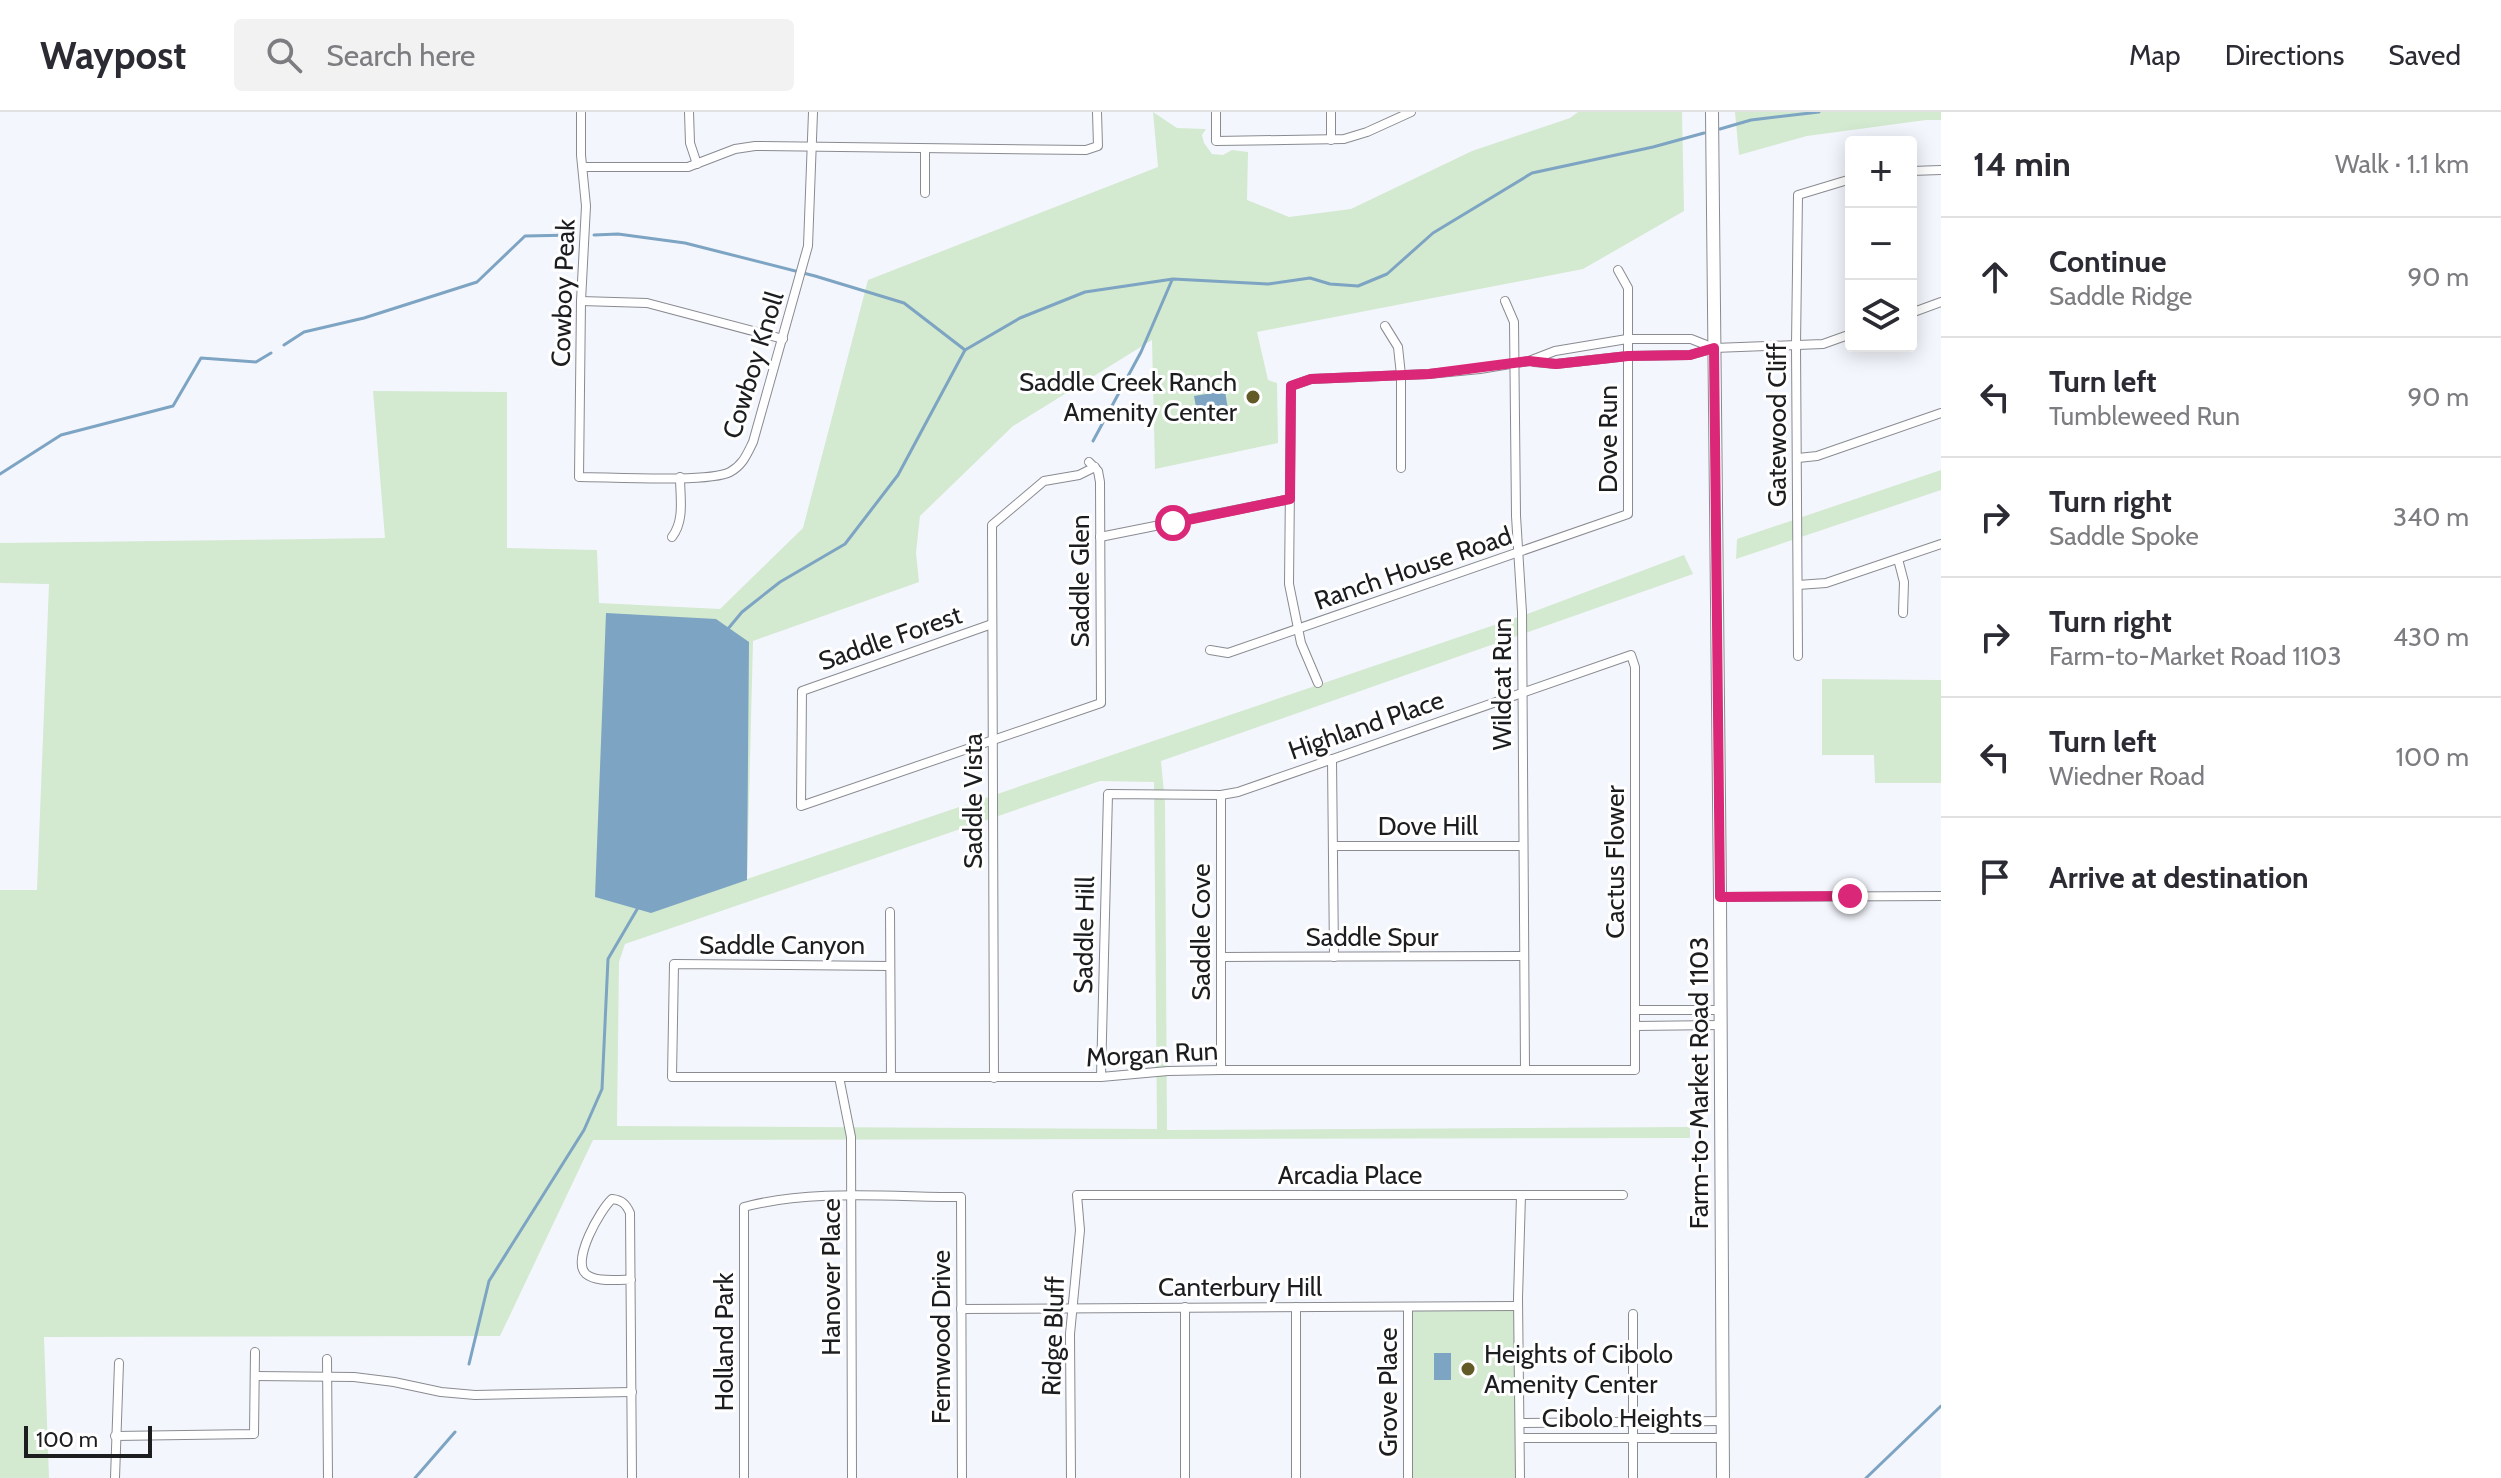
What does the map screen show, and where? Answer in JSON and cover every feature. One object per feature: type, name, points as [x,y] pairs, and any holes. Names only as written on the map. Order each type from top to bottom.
[{"type":"main road","name":"Farm-to-Market Road 1103","points":[[1712,112],[1723,1478]]},
{"type":"street","name":"Cowboy Peak","points":[[579,477],[581,301],[586,206],[581,112]]},
{"type":"street","points":[[689,112],[690,143],[697,164]]},
{"type":"street","name":"Cowboy Knoll","points":[[579,477],[680,477],[728,473],[745,460],[753,442],[808,246],[813,112]]},
{"type":"street","points":[[583,167],[679,168],[745,147],[1086,150],[1098,146],[1097,112]]},
{"type":"street","points":[[1216,112],[1216,141],[1331,140],[1367,132],[1411,112]]},
{"type":"street","points":[[1331,112],[1331,140]]},
{"type":"street","points":[[925,149],[925,193]]},
{"type":"street","points":[[1917,171],[1941,170]]},
{"type":"street","name":"Gatewood Cliff","points":[[1798,656],[1798,195],[1845,181]]},
{"type":"street","name":"Dove Run","points":[[1618,270],[1628,288],[1628,514]]},
{"type":"street","points":[[581,301],[647,303],[783,339]]},
{"type":"street","name":"Wildcat Run","points":[[1505,301],[1514,322],[1516,516],[1522,612],[1525,1069]]},
{"type":"street","points":[[1917,311],[1941,302]]},
{"type":"street","points":[[1385,326],[1398,347],[1401,468]]},
{"type":"street","points":[[1529,361],[1556,364],[1628,356],[1690,355],[1714,348],[1823,344],[1845,336]]},
{"type":"street","points":[[1318,683],[1301,643],[1289,584],[1291,386],[1311,379],[1480,369],[1529,361],[1555,351],[1627,339],[1691,339],[1714,348]]},
{"type":"street","points":[[1798,458],[1817,456],[1941,413]]},
{"type":"street","name":"Saddle Vista","points":[[994,1078],[992,525],[1044,481],[1079,475],[1092,464]]},
{"type":"street","name":"Saddle Glen","points":[[993,739],[1101,703],[1100,482],[1092,464]]},
{"type":"street","points":[[672,537],[681,517],[680,477]]},
{"type":"street","points":[[1100,537],[1290,499]]},
{"type":"street","name":"Ranch House Road","points":[[1210,650],[1228,653],[1628,514]]},
{"type":"street","points":[[1798,585],[1826,583],[1941,544]]},
{"type":"street","points":[[1898,559],[1904,582],[1903,613]]},
{"type":"street","name":"Saddle Forest","points":[[992,624],[802,691],[801,806],[993,739]]},
{"type":"street","name":"Highland Place","points":[[1108,794],[1221,795],[1238,792],[1631,655]]},
{"type":"street","name":"Cactus Flower","points":[[1631,655],[1635,667],[1635,1070]]},
{"type":"street","points":[[1332,759],[1334,957]]},
{"type":"street","name":"Saddle Hill","points":[[1101,1077],[1108,794]]},
{"type":"street","name":"Saddle Cove","points":[[1221,795],[1221,1070]]},
{"type":"street","name":"Dove Hill","points":[[1333,846],[1523,846]]},
{"type":"street","points":[[1720,897],[1941,896]]},
{"type":"street","points":[[890,912],[891,1077]]},
{"type":"street","name":"Saddle Spur","points":[[1221,957],[1524,956]]},
{"type":"street","name":"Saddle Canyon","points":[[672,1077],[674,964],[890,966]]},
{"type":"street","points":[[1635,1010],[1720,1010]]},
{"type":"street","points":[[1635,1026],[1720,1025]]},
{"type":"street","name":"Morgan Run","points":[[672,1077],[994,1078],[1101,1077],[1221,1070],[1635,1070]]},
{"type":"street","name":"Hanover Place","points":[[839,1077],[851,1133],[852,1478]]},
{"type":"street","name":"Arcadia Place","points":[[1077,1195],[1623,1195]]},
{"type":"street","name":"Ridge Bluff","points":[[1071,1478],[1071,1308],[1080,1230],[1077,1195]]},
{"type":"street","points":[[1520,1478],[1518,1306],[1521,1195]]},
{"type":"street","name":"Fernwood Drive","points":[[851,1197],[961,1197],[962,1478]]},
{"type":"street","name":"Holland Park","points":[[744,1478],[744,1207],[782,1198],[851,1197]]},
{"type":"street","points":[[631,1280],[595,1278],[580,1267],[580,1258],[599,1214],[612,1199],[620,1200],[630,1213],[631,1280],[632,1392],[632,1478]]},
{"type":"street","name":"Canterbury Hill","points":[[961,1309],[1518,1306]]},
{"type":"street","points":[[1185,1307],[1185,1478]]},
{"type":"street","points":[[1296,1307],[1296,1478]]},
{"type":"street","name":"Grove Place","points":[[1408,1307],[1408,1478]]},
{"type":"street","points":[[1633,1314],[1633,1478]]},
{"type":"street","points":[[115,1436],[254,1434],[255,1352]]},
{"type":"street","points":[[327,1359],[328,1478]]},
{"type":"street","points":[[115,1478],[119,1363]]},
{"type":"street","points":[[255,1376],[394,1382],[441,1392],[475,1395],[632,1392]]},
{"type":"street","name":"Cibolo Heights","points":[[1520,1423],[1723,1421]]},
{"type":"street","name":"Cibolo Heights","points":[[1520,1438],[1723,1438]]},
{"type":"green space","points":[[1153,112],[1177,128],[1206,129],[1202,135],[1212,154],[1223,155],[1232,150],[1248,152],[1247,200],[1289,217],[1351,209],[1472,151],[1570,118],[1578,112],[1682,112],[1684,211],[1583,269],[1257,332],[1268,380],[1277,383],[1278,443],[1155,469],[1152,340],[1013,426],[920,516],[916,553],[919,582],[753,641],[747,879],[1530,613],[1684,555],[1693,574],[1161,761],[1165,803],[1167,1130],[1690,1127],[1690,1138],[593,1140],[500,1336],[44,1337],[49,1478],[0,1478],[0,890],[37,890],[49,584],[0,583],[0,543],[385,538],[373,391],[507,392],[507,548],[597,550],[599,603],[720,609],[803,528],[868,280],[1158,167]],"holes":[[[1100,781],[1154,782],[1157,1129],[617,1126],[619,962],[625,944]]]},
{"type":"green space","points":[[1735,112],[1941,112],[1941,120],[1807,136],[1739,155]]},
{"type":"green space","points":[[1941,470],[1941,490],[1736,559],[1737,539]]},
{"type":"green space","points":[[1822,679],[1941,680],[1941,783],[1875,783],[1874,755],[1822,755]]},
{"type":"green space","points":[[1518,1306],[1520,1478],[1408,1478],[1408,1307]]},
{"type":"water","points":[[1225,391],[1228,410],[1197,413],[1194,396]]},
{"type":"water","points":[[606,613],[716,619],[749,642],[747,880],[651,913],[595,897]]},
{"type":"water","points":[[1434,1353],[1451,1353],[1451,1380],[1434,1380]]},
{"type":"waterway","points":[[1720,129],[1751,120],[1819,112]]},
{"type":"waterway","points":[[727,630],[742,612],[780,582],[845,544],[898,475],[965,350],[1020,318],[1085,292],[1173,279],[1268,284],[1310,278],[1330,284],[1358,286],[1387,274],[1433,233],[1532,173],[1704,133]]},
{"type":"waterway","points":[[594,235],[618,234],[685,243],[815,276],[904,303],[965,350]]},
{"type":"waterway","points":[[284,345],[304,332],[364,318],[477,282],[525,236],[574,235]]},
{"type":"waterway","points":[[1093,441],[1141,352],[1172,280]]},
{"type":"waterway","points":[[0,474],[61,435],[173,406],[201,358],[256,362],[271,353]]},
{"type":"waterway","points":[[469,1364],[489,1281],[584,1130],[602,1089],[608,959],[639,906]]},
{"type":"waterway","points":[[1866,1478],[1941,1406]]},
{"type":"waterway","points":[[415,1478],[455,1432]]},
{"type":"place","name":"Saddle Creek Ranch Amenity Center","points":[[1253,397]]},
{"type":"place","name":"Heights of Cibolo Amenity Center","points":[[1468,1369]]},
{"type":"route","points":[[1173,523],[1290,499],[1291,386],[1311,379],[1429,374],[1529,361],[1556,364],[1628,356],[1690,355],[1714,348],[1720,897],[1850,896]]}]
